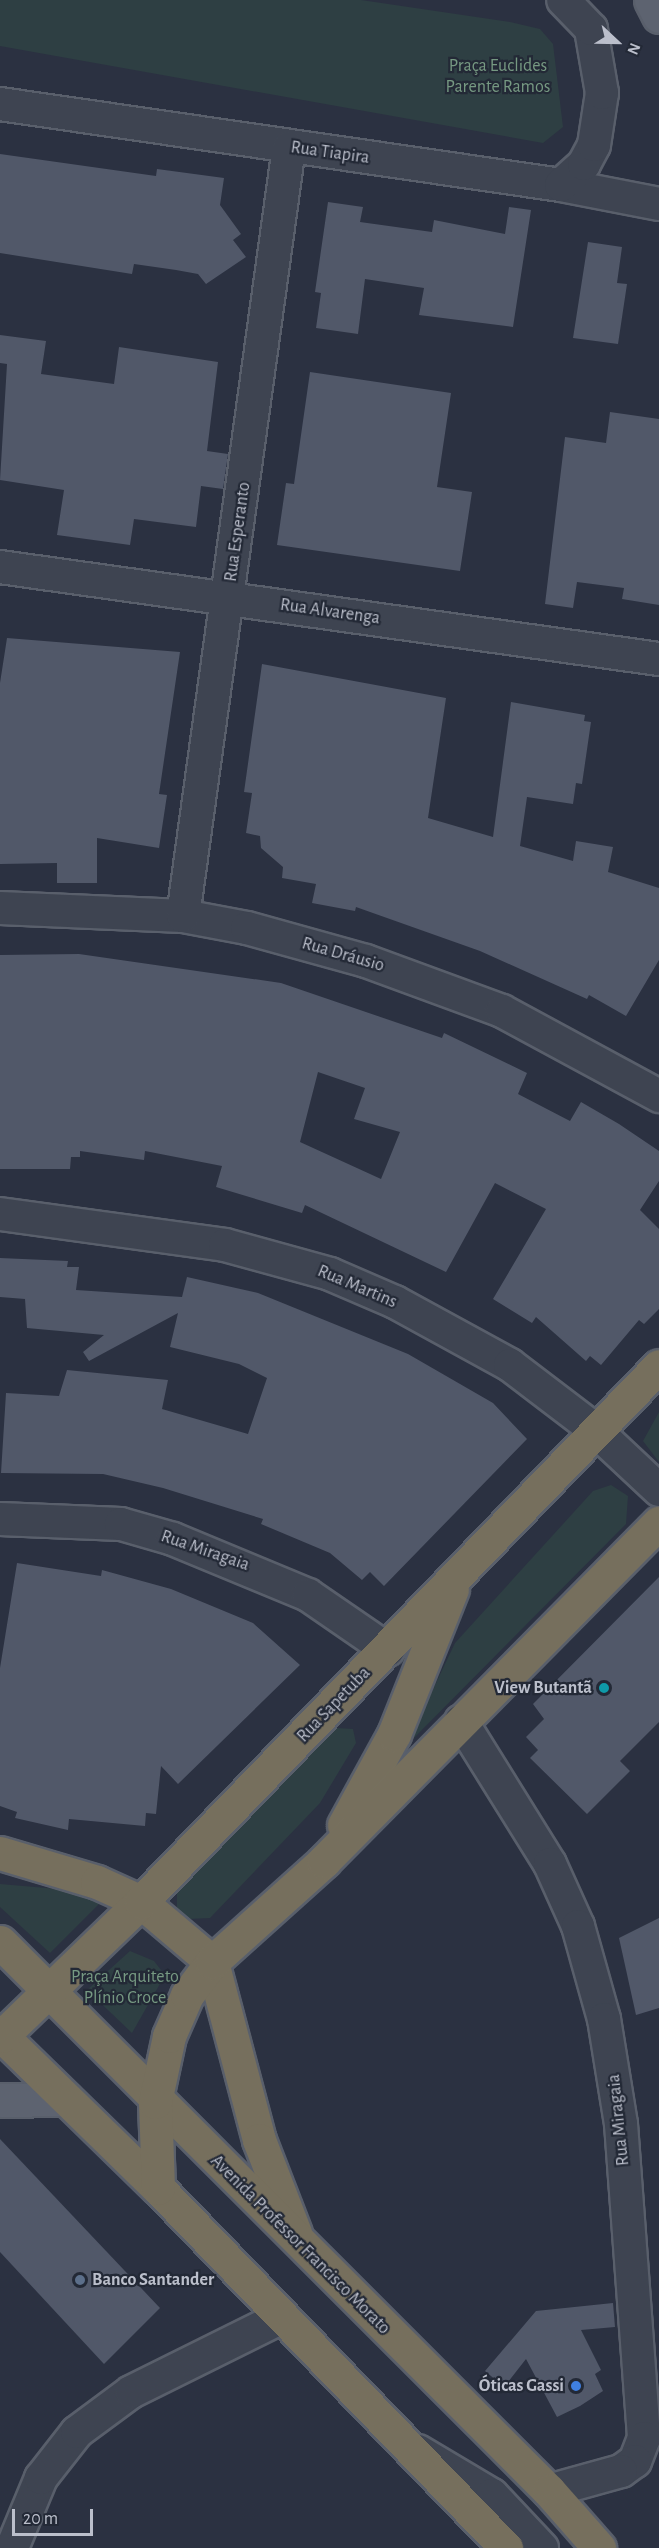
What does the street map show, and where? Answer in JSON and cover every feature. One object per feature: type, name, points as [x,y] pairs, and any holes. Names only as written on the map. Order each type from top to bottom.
[{"type":"highway","name":"Rua Sapetuba","points":[[1,2036],[176,1867],[388,1650],[594,1429],[659,1366]]},
{"type":"highway","points":[[158,2188],[155,2102],[169,2036],[187,1995],[212,1962],[324,1861],[659,1523]]},
{"type":"highway","points":[[324,1861],[394,1734],[456,1576]]},
{"type":"highway","points":[[0,1853],[77,1876],[141,1902],[212,1962],[259,2140],[300,2244]]},
{"type":"highway","points":[[77,1876],[131,1877],[176,1867]]},
{"type":"highway","name":"Avenida Professor Francisco Morato","points":[[0,1942],[50,1991],[155,2102],[549,2491],[599,2548]]},
{"type":"highway","points":[[1,2036],[158,2188],[280,2318],[506,2548]]},
{"type":"main road","points":[[651,0],[659,16]]},
{"type":"main road","points":[[2,2110],[66,2099]]},
{"type":"street","points":[[561,185],[584,164],[594,145],[602,93],[591,29],[563,0]]},
{"type":"street","name":"Rua Tiapira","points":[[0,104],[561,185],[659,204]]},
{"type":"street","name":"Rua Esperanto","points":[[183,916],[290,147]]},
{"type":"street","name":"Rua Alvarenga","points":[[0,567],[659,659]]},
{"type":"street","name":"Rua Dráusio","points":[[0,908],[183,916],[248,928],[428,982],[556,1037],[659,1096]]},
{"type":"street","name":"Rua Martins","points":[[0,1214],[225,1245],[330,1274],[395,1302],[510,1365],[594,1429],[659,1490]]},
{"type":"street","name":"Rua Miragaia","points":[[0,1519],[121,1524],[182,1542],[308,1595],[388,1650]]},
{"type":"street","name":"Rua Miragaia","points":[[461,1721],[550,1864],[578,1926],[604,2019],[621,2124],[644,2438],[635,2461],[621,2471],[549,2491]]},
{"type":"street","points":[[12,2548],[41,2478],[77,2432],[176,2356],[280,2318]]},
{"type":"street","points":[[407,2445],[492,2495],[542,2548]]},
{"type":"green space","name":"Praça Euclides Parente Ramos","points":[[0,0],[361,0],[510,22],[540,29],[553,44],[563,127],[543,143],[0,46]]},
{"type":"green space","points":[[659,1412],[659,1462],[643,1441]]},
{"type":"green space","points":[[611,1485],[628,1496],[626,1524],[406,1746],[455,1643],[593,1491]]},
{"type":"green space","points":[[336,1728],[353,1729],[356,1743],[320,1803],[210,1918],[188,1919],[177,1909],[177,1890]]},
{"type":"green space","points":[[0,1884],[93,1892],[101,1902],[50,1953],[0,1907]]},
{"type":"green space","name":"Praça Arquiteto Plínio Croce","points":[[130,1951],[154,1961],[165,1975],[132,2033],[87,1990]]},
{"type":"building","points":[[0,154],[156,176],[157,169],[224,178],[220,205],[241,234],[233,240],[246,257],[206,284],[198,274],[176,270],[134,264],[132,274],[0,253]]},
{"type":"building","points":[[328,202],[363,207],[360,222],[432,232],[434,220],[505,234],[509,207],[531,210],[513,327],[419,315],[424,288],[365,279],[358,334],[316,328],[321,293],[315,292]]},
{"type":"building","points":[[588,242],[622,247],[617,283],[627,284],[618,344],[573,338]]},
{"type":"building","points":[[0,335],[46,341],[41,374],[114,384],[119,347],[218,362],[207,451],[228,454],[223,489],[201,486],[196,527],[134,519],[130,545],[57,535],[64,490],[0,480],[7,364],[0,363]]},
{"type":"building","points":[[310,372],[451,393],[437,487],[472,492],[460,571],[277,545],[286,483],[294,484]]},
{"type":"building","points":[[610,412],[659,419],[659,605],[622,599],[624,588],[577,582],[573,608],[545,604],[565,437],[606,443]]},
{"type":"building","points":[[7,638],[180,652],[159,794],[167,795],[159,848],[97,838],[97,883],[57,883],[57,863],[0,864],[0,683]]},
{"type":"building","points":[[262,664],[446,698],[428,818],[493,837],[511,702],[585,715],[584,721],[591,722],[582,784],[576,783],[573,804],[527,797],[520,846],[573,861],[576,841],[613,847],[608,872],[659,888],[659,960],[626,1016],[589,995],[587,999],[480,951],[356,907],[355,911],[312,903],[316,884],[282,878],[283,867],[261,848],[260,836],[246,833],[252,793],[244,792]]},
{"type":"building","points":[[79,954],[281,983],[442,1038],[444,1033],[527,1073],[518,1094],[570,1121],[581,1102],[659,1151],[659,1181],[640,1210],[659,1229],[659,1309],[644,1324],[639,1320],[601,1365],[590,1356],[586,1361],[536,1317],[532,1323],[493,1299],[546,1209],[495,1183],[446,1272],[305,1205],[302,1213],[216,1187],[222,1166],[145,1151],[144,1160],[80,1151],[80,1157],[71,1157],[70,1169],[0,1169],[0,955]],"holes":[[[318,1072],[365,1088],[354,1119],[400,1132],[381,1179],[300,1142]]]},
{"type":"building","points":[[0,1258],[68,1261],[67,1267],[79,1267],[76,1290],[182,1297],[187,1277],[258,1293],[408,1354],[493,1403],[527,1439],[384,1586],[370,1572],[362,1580],[330,1553],[261,1524],[263,1519],[163,1488],[103,1474],[1,1473],[6,1393],[59,1396],[67,1370],[168,1380],[162,1409],[248,1434],[267,1378],[239,1364],[170,1347],[178,1313],[89,1361],[83,1352],[104,1335],[27,1328],[25,1299],[0,1297]]},
{"type":"building","points":[[17,1563],[101,1576],[102,1570],[171,1589],[253,1623],[300,1665],[178,1784],[161,1766],[156,1814],[146,1813],[145,1826],[69,1819],[68,1830],[15,1818],[17,1812],[0,1806],[0,1668]]},
{"type":"building","name":"View Butantã","points":[[659,1577],[659,1722],[620,1761],[630,1771],[587,1814],[530,1758],[538,1750],[526,1737],[544,1719],[533,1704]]},
{"type":"building","points":[[659,1918],[659,2008],[636,2015],[619,1938]]},
{"type":"building","name":"Banco Santander","points":[[0,2139],[160,2308],[104,2364],[0,2252]]},
{"type":"building","points":[[613,2303],[615,2327],[581,2330],[601,2370],[595,2374],[603,2391],[580,2406],[557,2417],[526,2359],[504,2387],[485,2371],[536,2311]]},
{"type":"place","name":"View Butantã","points":[[604,1688]]},
{"type":"place","name":"Banco Santander","points":[[80,2280]]},
{"type":"place","name":"Óticas Gassi","points":[[576,2386]]}]
